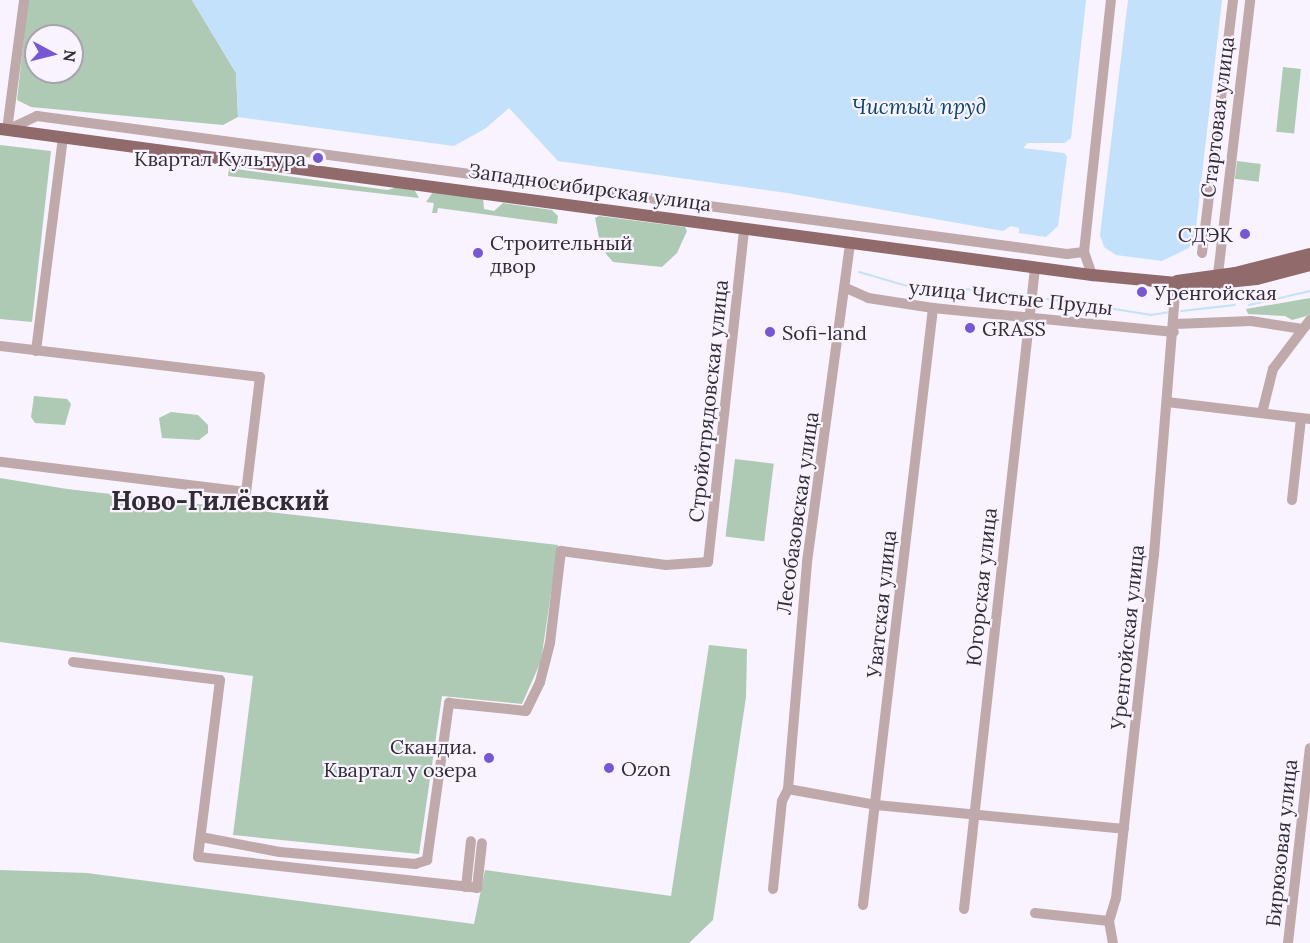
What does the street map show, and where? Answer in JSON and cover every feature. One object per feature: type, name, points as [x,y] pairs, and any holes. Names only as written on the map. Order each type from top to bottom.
[{"type":"main road","name":"Западносибирская улица","points":[[3,129],[652,214],[1092,275],[1176,281],[1217,279],[1310,265]]},
{"type":"main road","name":"Западносибирская улица","points":[[1217,279],[1310,254]]},
{"type":"street","points":[[3,129],[24,0]]},
{"type":"street","points":[[1092,275],[1084,252],[1111,0]]},
{"type":"street","points":[[1202,253],[1233,0]]},
{"type":"street","name":"Стартовая улица","points":[[1217,279],[1250,0]]},
{"type":"street","points":[[3,129],[37,116],[1066,254],[1084,252]]},
{"type":"street","points":[[36,351],[63,137]]},
{"type":"street","points":[[388,179],[390,163]]},
{"type":"street","points":[[520,197],[522,181]]},
{"type":"street","points":[[652,214],[657,200]]},
{"type":"street","name":"Лесобазовская улица","points":[[773,889],[782,801],[788,789],[806,574],[846,288],[856,243],[864,227]]},
{"type":"street","name":"Стройотрядовская улица","points":[[201,837],[280,852],[415,864],[427,860],[449,703],[526,711],[540,682],[550,643],[561,550],[692,566],[708,561],[744,228]]},
{"type":"street","points":[[925,252],[927,235]]},
{"type":"street","points":[[981,260],[983,243]]},
{"type":"street","name":"Югорская улица","points":[[964,909],[1035,268]]},
{"type":"street","name":"Уренгойская улица","points":[[1109,921],[1116,898],[1124,829],[1167,402],[1176,281]]},
{"type":"street","name":"улица Чистые Пруды","points":[[846,288],[868,298],[1029,320],[1174,328],[1251,321],[1302,329]]},
{"type":"street","name":"Уватская улица","points":[[863,905],[933,308]]},
{"type":"street","points":[[1262,413],[1273,369],[1310,320]]},
{"type":"street","points":[[0,346],[260,377],[246,492],[0,462]]},
{"type":"street","points":[[1167,402],[1306,418],[1292,500]]},
{"type":"street","points":[[73,662],[220,680],[198,857],[471,888],[476,842]]},
{"type":"street","name":"Бирюзовая улица","points":[[1288,943],[1309,777],[1310,748]]},
{"type":"street","points":[[788,789],[876,804],[1124,829]]},
{"type":"street","points":[[1035,913],[1109,921],[1113,943]]},
{"type":"green space","points":[[28,0],[192,0],[236,73],[238,117],[223,125],[31,107],[17,100],[24,36],[24,84],[84,84],[84,24],[25,24]]},
{"type":"green space","points":[[1283,67],[1301,69],[1294,134],[1276,132]]},
{"type":"green space","points":[[0,145],[51,151],[32,322],[0,319]]},
{"type":"green space","points":[[1237,161],[1261,164],[1259,182],[1235,179]]},
{"type":"green space","points":[[229,168],[387,190],[398,187],[414,189],[419,198],[228,176]]},
{"type":"green space","points":[[433,192],[483,197],[484,209],[494,211],[503,203],[552,210],[558,216],[557,224],[438,208],[437,213],[432,213],[434,203],[426,202]]},
{"type":"green space","points":[[599,216],[685,227],[687,231],[677,253],[662,267],[613,262],[601,248],[595,218]]},
{"type":"green space","points":[[1310,298],[1310,315],[1292,320],[1285,316],[1248,314],[1246,309]]},
{"type":"green space","points":[[34,396],[67,399],[71,404],[65,425],[35,423],[31,417]]},
{"type":"green space","points":[[171,412],[198,415],[208,425],[208,433],[199,440],[162,438],[159,418]]},
{"type":"green space","points":[[735,459],[774,464],[764,541],[725,536]]},
{"type":"green space","points":[[0,478],[67,489],[558,545],[541,661],[522,704],[442,696],[419,854],[233,835],[253,676],[0,642]]},
{"type":"green space","points":[[709,645],[747,649],[746,697],[713,920],[689,943],[0,943],[0,870],[87,873],[474,924],[485,870],[671,896]]},
{"type":"water","name":"Чистый пруд","points":[[192,0],[1086,0],[1071,138],[1065,143],[1028,143],[1023,148],[1064,153],[1067,156],[1058,226],[1046,237],[1019,233],[1019,228],[1011,226],[1003,231],[787,193],[558,161],[509,108],[486,128],[454,146],[238,117],[236,73]]},
{"type":"water","points":[[1128,0],[1222,0],[1195,236],[1189,248],[1162,261],[1116,255],[1104,247],[1100,235]]},
{"type":"waterway","points":[[859,272],[921,290],[951,288],[1012,293]]},
{"type":"waterway","points":[[1249,305],[1310,291]]},
{"type":"waterway","points":[[1047,299],[1078,303]]},
{"type":"waterway","points":[[1090,305],[1151,315],[1170,312]]},
{"type":"waterway","points":[[1181,311],[1235,305]]},
{"type":"place","name":"Квартал Культура","points":[[318,158]]},
{"type":"place","name":"СДЭК","points":[[1245,234]]},
{"type":"place","name":"Строительный двор","points":[[478,253]]},
{"type":"place","name":"Уренгойская","points":[[1142,292]]},
{"type":"place","name":"GRASS","points":[[970,328]]},
{"type":"place","name":"Sofi-land","points":[[770,332]]},
{"type":"place","name":"Скандиа. Квартал у озера","points":[[489,758]]},
{"type":"place","name":"Ozon","points":[[609,768]]},
{"type":"district","name":"Ново-Гилёвский","points":[[220,501]]}]
